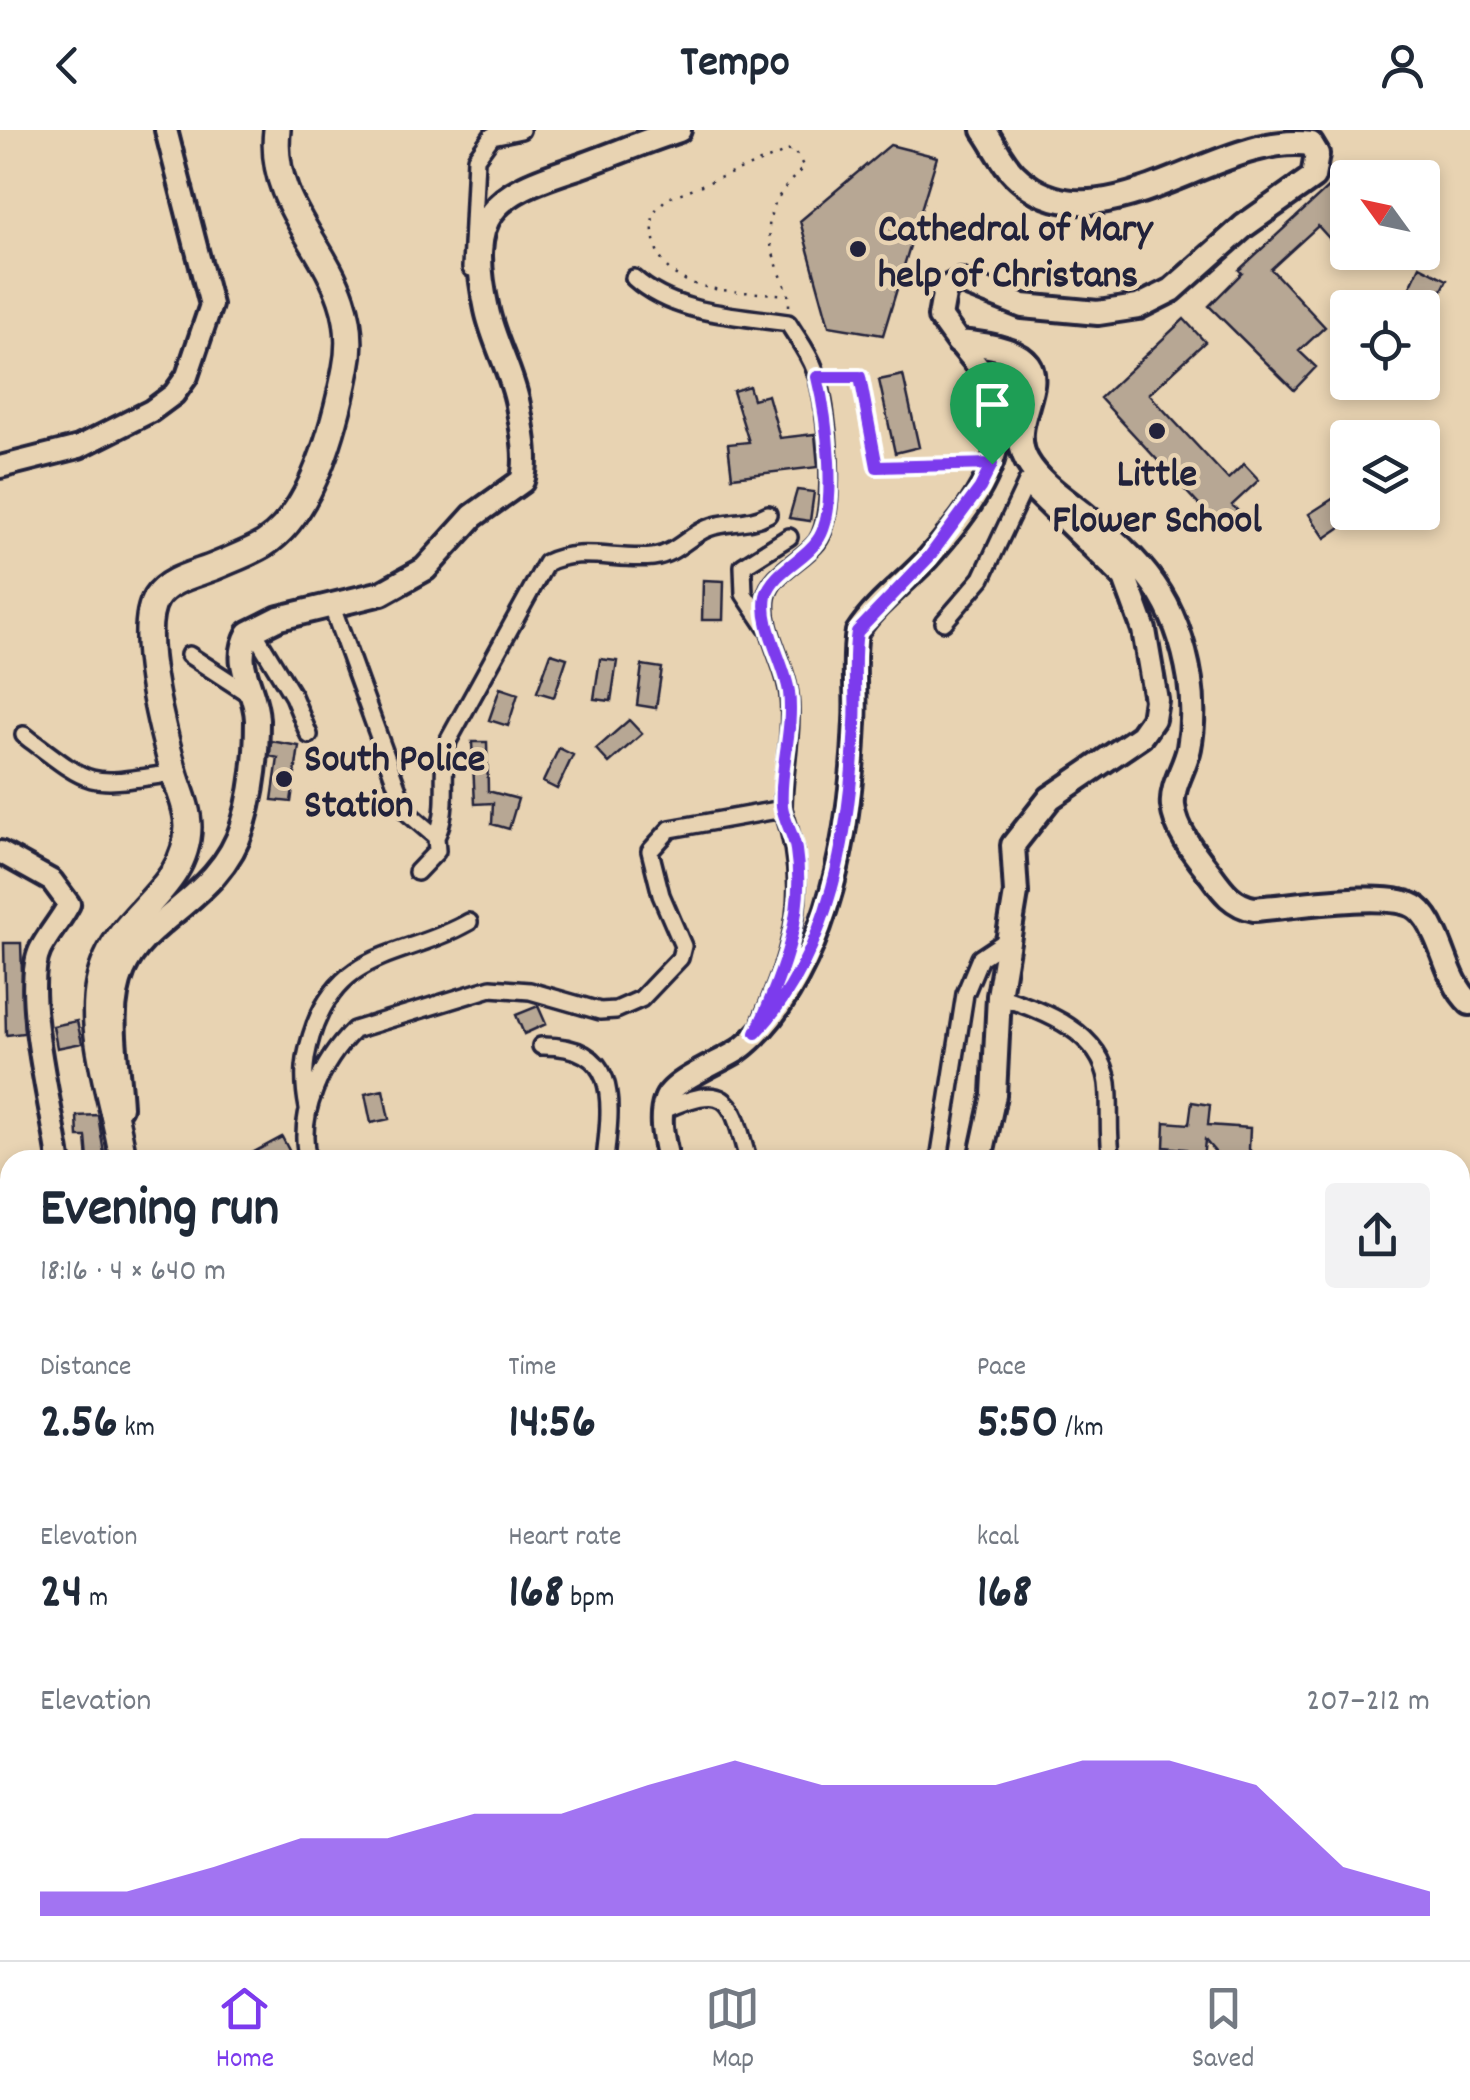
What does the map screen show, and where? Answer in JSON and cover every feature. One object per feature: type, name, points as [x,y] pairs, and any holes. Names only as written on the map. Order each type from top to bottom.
[{"type":"highway","points":[[121,1150],[98,1024],[98,990],[106,960],[122,932],[175,877],[185,853],[188,825],[184,794],[174,773],[154,682],[150,618],[157,597],[172,584],[266,542],[291,518],[318,468],[348,363],[350,335],[344,301],[331,268],[290,206],[278,180],[274,155],[277,130]]},
{"type":"main road","points":[[122,1150],[114,1048],[124,967],[214,880],[233,853],[244,823],[256,745],[252,696],[240,659],[241,648],[253,630],[279,618],[382,593],[425,569],[473,516],[522,481],[522,430],[514,385],[487,308],[480,242],[496,204],[538,177],[679,130]]},
{"type":"main road","points":[[982,1150],[994,1096],[999,996],[1016,893],[1013,858],[1018,833],[1050,798],[1141,736],[1152,718],[1156,700],[1144,630],[1125,578],[1027,482],[1023,429],[1033,379],[1028,366],[1015,353],[994,344],[958,342],[940,317],[940,300],[953,282],[971,283],[1023,306],[1098,313],[1138,307],[1172,290],[1244,226],[1312,177],[1317,154],[1317,137],[1260,142],[1095,202],[1069,201],[1039,192],[1014,174],[984,130]]},
{"type":"main road","points":[[1024,458],[1054,491],[1136,561],[1173,612],[1190,681],[1191,711],[1189,748],[1172,802],[1191,848],[1224,892],[1239,906],[1254,909],[1404,902],[1427,919],[1459,992],[1470,1003]]},
{"type":"street","points":[[0,467],[79,447],[152,411],[174,394],[186,376],[211,305],[166,130]]},
{"type":"street","points":[[487,308],[472,276],[469,246],[476,158],[492,136],[521,130]]},
{"type":"street","points":[[634,278],[655,297],[699,309],[788,323],[817,377],[829,498],[826,527],[816,543],[773,582],[766,596],[790,705],[782,809],[796,844],[799,892],[784,970],[756,1033]]},
{"type":"street","points":[[667,1150],[662,1111],[666,1096],[675,1086],[740,1048],[779,1008],[801,971],[832,887],[853,753],[857,632],[929,557],[980,488],[992,464],[1000,429],[996,398],[981,370],[958,342]]},
{"type":"street","points":[[944,622],[982,578],[1027,482]]},
{"type":"street","points":[[417,872],[436,850],[444,808],[442,764],[448,741],[546,563],[579,554],[657,556],[673,552],[712,526],[757,520],[768,514]]},
{"type":"street","points":[[774,638],[744,594],[744,566],[790,536]]},
{"type":"street","points":[[332,607],[401,798],[409,814],[436,836]]},
{"type":"street","points":[[253,630],[286,683],[309,735]]},
{"type":"street","points":[[189,655],[252,696]]},
{"type":"street","points":[[24,735],[84,780],[102,784],[174,773]]},
{"type":"street","points":[[308,1112],[324,1069],[339,1044],[372,1022],[492,988],[512,987],[600,1010],[616,1010],[641,999],[680,958],[683,946],[650,851],[656,839],[670,829],[782,809]]},
{"type":"street","points":[[0,852],[52,881],[69,904],[39,952],[34,974],[36,1016],[57,1150]]},
{"type":"street","points":[[308,1150],[308,1112],[301,1075],[324,1002],[338,982],[356,966],[432,942],[470,922]]},
{"type":"street","points":[[941,1150],[964,994],[980,958],[1007,940]]},
{"type":"street","points":[[999,996],[1045,1012],[1074,1030],[1096,1051],[1108,1084],[1111,1150]]},
{"type":"street","points":[[541,1046],[568,1046],[590,1054],[603,1069],[608,1109],[605,1150]]},
{"type":"street","points":[[662,1111],[705,1096],[727,1103],[740,1118],[746,1150]]},
{"type":"path","points":[[788,323],[789,295],[771,246],[766,215],[782,189],[804,167],[793,149],[666,199],[653,213],[653,250],[669,272],[700,288],[789,295]]},
{"type":"path","points":[[658,193],[666,199]]},
{"type":"path","points":[[817,377],[860,377],[877,467],[992,464]]},
{"type":"building","name":"Cathedral of Mary help of Christans","points":[[890,145],[937,157],[883,335],[829,326],[800,221]]},
{"type":"building","points":[[1330,186],[1330,239],[1318,226],[1271,269],[1325,327],[1299,351],[1316,367],[1294,390],[1209,306],[1242,273],[1239,270]]},
{"type":"building","points":[[1418,270],[1428,270],[1447,280],[1440,294],[1440,290],[1409,290]]},
{"type":"building","name":"Little Flower School","points":[[1184,319],[1205,342],[1149,394],[1228,479],[1244,464],[1259,480],[1232,505],[1240,513],[1222,530],[1100,398]]},
{"type":"building","points":[[903,375],[919,447],[895,453],[879,380]]},
{"type":"building","points":[[749,386],[753,399],[768,395],[780,438],[815,434],[818,467],[732,477],[728,444],[749,442],[733,391]]},
{"type":"building","points":[[797,490],[814,492],[810,521],[789,518]]},
{"type":"building","points":[[1330,501],[1330,530],[1337,530],[1325,538],[1309,514]]},
{"type":"building","points":[[703,580],[724,581],[723,620],[702,620]]},
{"type":"building","points":[[551,653],[567,658],[554,697],[537,692]]},
{"type":"building","points":[[600,659],[617,661],[611,701],[594,699]]},
{"type":"building","points":[[642,665],[662,668],[656,708],[637,705]]},
{"type":"building","points":[[500,688],[518,694],[508,726],[489,720]]},
{"type":"building","points":[[629,720],[642,734],[609,763],[596,749]]},
{"type":"building","name":"South Police Station","points":[[271,741],[299,746],[291,802],[272,800],[278,758],[270,756]]},
{"type":"building","points":[[472,742],[487,742],[488,791],[518,799],[509,829],[492,824],[493,803],[475,804]]},
{"type":"building","points":[[559,748],[573,755],[557,789],[543,782]]},
{"type":"building","points":[[4,943],[21,943],[24,1033],[6,1035]]},
{"type":"building","points":[[538,1006],[546,1024],[524,1034],[516,1015]]},
{"type":"building","points":[[77,1021],[82,1043],[57,1048],[53,1026]]},
{"type":"building","points":[[383,1090],[389,1119],[371,1123],[365,1094]]},
{"type":"building","points":[[1192,1102],[1210,1105],[1208,1125],[1250,1128],[1250,1150],[1214,1150],[1205,1140],[1204,1150],[1164,1147],[1165,1122],[1189,1124]]},
{"type":"building","points":[[98,1115],[103,1150],[87,1150],[86,1137],[78,1137],[77,1116]]},
{"type":"building","points":[[282,1137],[289,1150],[258,1150]]},
{"type":"place","name":"Cathedral of Mary help of Christans","points":[[858,249]]},
{"type":"place","name":"Little Flower School","points":[[1157,431]]},
{"type":"place","name":"South Police Station","points":[[284,779]]},
{"type":"route","points":[[817,377],[860,377],[877,467],[992,464],[980,488],[929,557],[857,632],[853,753],[832,887],[801,971],[779,1008],[756,1033],[784,970],[799,892],[796,844],[782,809],[790,737],[789,691],[766,614],[766,596],[773,582],[816,543],[826,527],[829,498],[817,377]]}]
